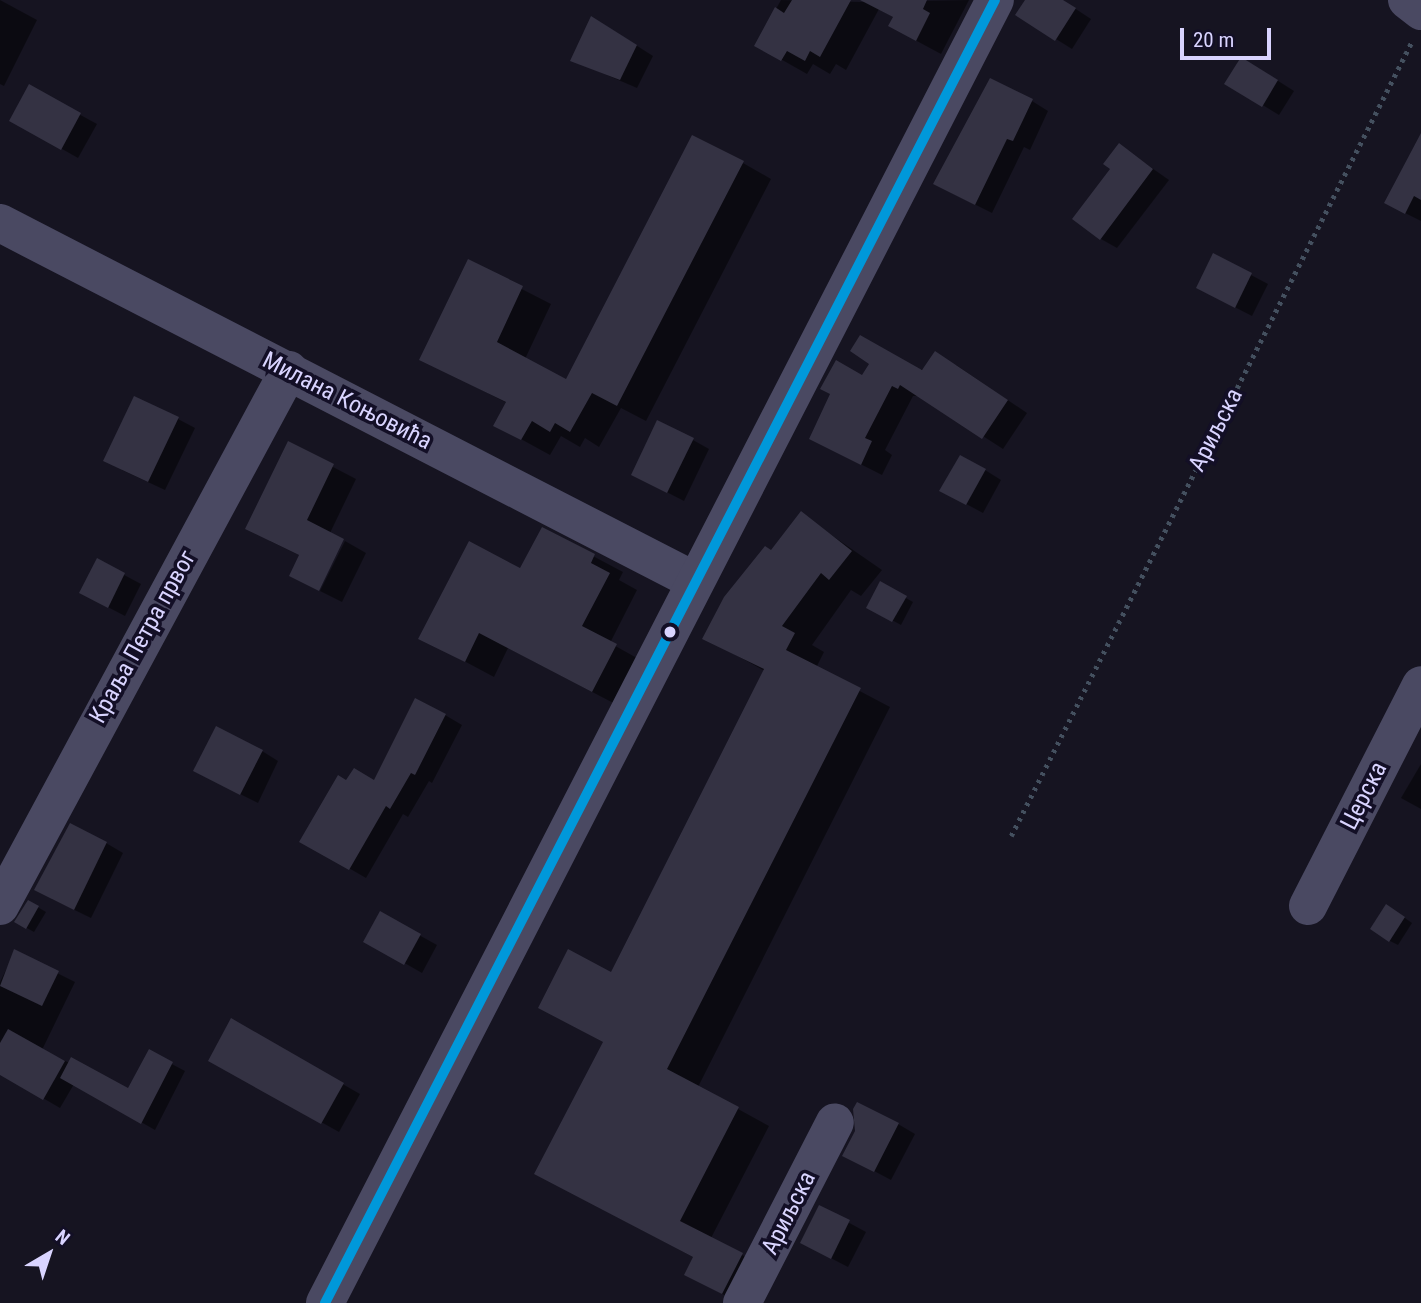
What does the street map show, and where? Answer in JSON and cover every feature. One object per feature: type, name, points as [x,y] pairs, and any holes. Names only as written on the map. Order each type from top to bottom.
[{"type":"street","points":[[325,1303],[693,580],[995,0]]},
{"type":"street","name":"Милана Коњовића","points":[[0,223],[693,580]]},
{"type":"street","name":"Краља Петра првог","points":[[0,905],[289,370]]},
{"type":"street","name":"Церска","points":[[1308,906],[1421,685]]},
{"type":"street","name":"Ариљска","points":[[742,1303],[835,1122]]},
{"type":"path","name":"Ариљска","points":[[1012,836],[1414,15]]},
{"type":"building","points":[[792,0],[851,0],[820,57],[810,51],[805,61],[787,51],[781,61],[754,46],[775,7],[784,13]]},
{"type":"building","points":[[860,0],[927,0],[923,9],[930,13],[916,41],[888,26],[893,17]]},
{"type":"building","points":[[1025,0],[1063,0],[1076,8],[1055,41],[1015,15]]},
{"type":"building","points":[[591,16],[637,45],[620,80],[570,61]]},
{"type":"building","points":[[1241,57],[1278,80],[1262,107],[1224,84]]},
{"type":"building","points":[[990,78],[1033,99],[1013,141],[1007,139],[975,205],[933,184]]},
{"type":"building","points":[[29,84],[81,113],[61,150],[9,121]]},
{"type":"building","points":[[1421,133],[1421,200],[1414,196],[1405,214],[1384,203]]},
{"type":"building","points":[[692,135],[744,161],[617,406],[592,393],[570,432],[555,423],[550,432],[532,421],[521,440],[493,426],[506,402],[419,360],[468,259],[523,286],[497,342],[566,379]]},
{"type":"building","points":[[1119,143],[1153,169],[1100,240],[1072,219],[1110,169],[1103,164]]},
{"type":"building","points":[[1213,253],[1252,273],[1235,308],[1196,288]]},
{"type":"building","points":[[860,335],[922,370],[935,351],[1008,400],[982,439],[900,385],[898,389],[892,386],[865,438],[872,441],[861,465],[809,439],[830,394],[820,389],[836,360],[862,375],[869,364],[850,351]]},
{"type":"building","points":[[134,396],[179,417],[148,482],[103,461]]},
{"type":"building","points":[[657,420],[694,438],[667,493],[631,475]]},
{"type":"building","points":[[288,441],[334,464],[307,520],[344,539],[319,591],[289,576],[299,555],[245,529]]},
{"type":"building","points":[[960,455],[986,469],[966,505],[939,491]]},
{"type":"building","points":[[801,511],[852,551],[829,580],[821,573],[782,626],[795,633],[786,650],[861,688],[667,1069],[739,1107],[680,1221],[743,1253],[722,1294],[684,1275],[693,1257],[534,1174],[603,1042],[538,1008],[568,949],[611,972],[764,669],[702,639],[724,597],[765,546],[771,550]]},
{"type":"building","points":[[542,527],[595,554],[591,563],[610,573],[582,626],[617,644],[592,692],[479,633],[465,662],[418,639],[469,541],[520,568]]},
{"type":"building","points":[[97,558],[125,573],[108,608],[79,593]]},
{"type":"building","points":[[880,581],[907,596],[892,622],[866,608]]},
{"type":"building","points":[[415,698],[446,714],[415,775],[411,773],[390,809],[386,806],[349,870],[299,842],[338,775],[346,780],[354,768],[374,780]]},
{"type":"building","points":[[216,726],[263,750],[240,795],[193,771]]},
{"type":"building","points":[[70,823],[107,842],[74,910],[34,890]]},
{"type":"building","points":[[28,900],[39,906],[26,929],[14,922]]},
{"type":"building","points":[[1386,904],[1405,917],[1389,942],[1370,929]]},
{"type":"building","points":[[380,911],[421,934],[404,965],[363,942]]},
{"type":"building","points":[[14,949],[59,971],[42,1006],[0,986]]},
{"type":"building","points":[[231,1018],[344,1083],[321,1124],[208,1061]]},
{"type":"building","points":[[8,1029],[65,1061],[43,1100],[0,1075],[0,1043]]},
{"type":"building","points":[[149,1049],[173,1062],[141,1124],[60,1078],[71,1057],[128,1088]]},
{"type":"building","points":[[857,1102],[899,1123],[874,1172],[842,1156],[855,1131],[853,1109]]},
{"type":"building","points":[[819,1205],[850,1220],[831,1259],[800,1243]]},
{"type":"transit line","points":[[325,1303],[995,0]]}]
